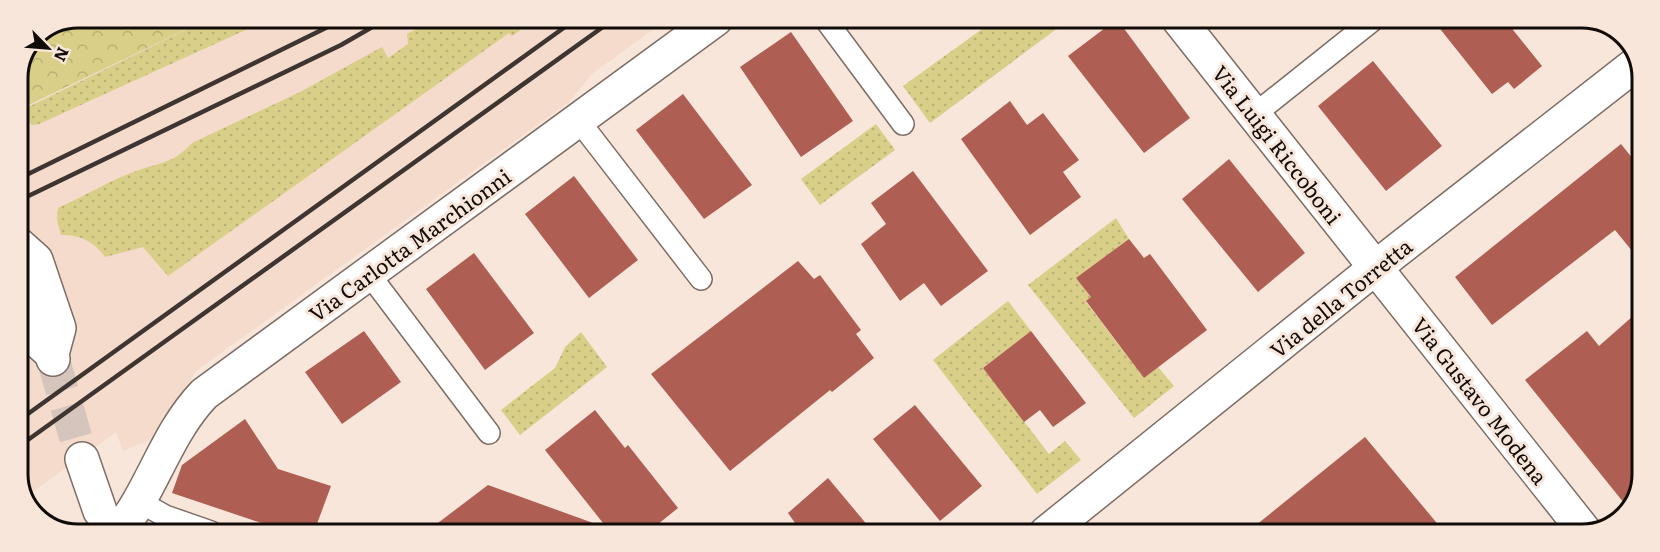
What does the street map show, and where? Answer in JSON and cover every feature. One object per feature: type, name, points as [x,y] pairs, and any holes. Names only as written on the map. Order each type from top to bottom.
[{"type":"street","name":"Via Carlotta Marchionni","points":[[109,521],[140,502],[155,465],[177,425],[204,394],[704,28]]},
{"type":"street","name":"Via Luigi Riccoboni","points":[[1185,28],[1376,268]]},
{"type":"street","name":"Via della Torretta","points":[[1057,524],[1376,268],[1630,68]]},
{"type":"street","points":[[28,253],[36,260],[59,328],[52,357],[32,336],[29,326]]},
{"type":"street","name":"Via Gustavo Modena","points":[[1376,268],[1579,524]]},
{"type":"street","points":[[82,459],[109,521]]},
{"type":"lane","points":[[832,28],[903,124]]},
{"type":"lane","points":[[1255,114],[1363,28]]},
{"type":"lane","points":[[579,121],[701,279]]},
{"type":"lane","points":[[369,274],[489,433]]},
{"type":"lane","points":[[140,502],[165,516],[188,524]]},
{"type":"shaded area","points":[[189,28],[656,28],[593,73],[569,102],[196,371],[152,439],[123,451],[116,432],[32,492],[29,484],[28,105]]},
{"type":"green space","points":[[78,28],[189,28],[28,105],[28,78],[32,59],[43,43],[59,32]]},
{"type":"green space","points":[[190,28],[250,28],[39,124],[32,125],[28,121],[28,107]]},
{"type":"green space","points":[[418,28],[523,28],[512,36],[509,33],[168,276],[143,247],[105,257],[86,240],[61,235],[57,220],[58,208],[119,178],[173,158],[192,143],[300,92],[382,47],[388,58],[408,44],[407,34]]},
{"type":"green space","points":[[984,28],[1058,28],[930,123],[903,86]]},
{"type":"green space","points":[[876,124],[895,150],[820,205],[801,179]]},
{"type":"green space","points":[[1116,218],[1129,239],[1077,278],[1091,297],[1086,302],[1144,378],[1158,367],[1174,386],[1134,418],[1028,285]]},
{"type":"green space","points":[[1008,301],[1031,331],[983,368],[1049,454],[1065,441],[1081,460],[1037,494],[933,360]]},
{"type":"green space","points":[[581,332],[607,367],[520,435],[501,410],[555,368],[565,347]]},
{"type":"building","points":[[1105,28],[1124,28],[1190,118],[1144,153],[1068,56]]},
{"type":"building","points":[[1439,28],[1511,28],[1542,66],[1514,89],[1508,82],[1492,94]]},
{"type":"building","points":[[791,32],[853,121],[801,157],[740,67]]},
{"type":"building","points":[[1373,61],[1442,146],[1386,191],[1318,106]]},
{"type":"building","points":[[683,94],[752,185],[704,219],[636,130]]},
{"type":"building","points":[[1010,101],[1027,125],[1043,113],[1079,160],[1063,172],[1081,197],[1030,235],[961,139]]},
{"type":"building","points":[[1621,144],[1631,157],[1631,250],[1615,230],[1492,325],[1455,277]]},
{"type":"building","points":[[1229,159],[1305,253],[1258,292],[1182,199]]},
{"type":"building","points":[[913,171],[988,271],[941,306],[924,283],[900,301],[861,244],[886,224],[871,203]]},
{"type":"building","points":[[574,176],[638,260],[589,298],[525,214]]},
{"type":"building","points":[[1129,239],[1144,258],[1150,254],[1207,330],[1144,378],[1086,301],[1091,297],[1076,278]]},
{"type":"building","points":[[474,253],[534,333],[485,370],[426,289]]},
{"type":"building","points":[[798,261],[814,279],[820,275],[861,330],[856,334],[874,358],[832,392],[830,390],[730,471],[651,374]]},
{"type":"building","points":[[1632,317],[1632,474],[1630,487],[1623,502],[1525,380],[1587,331],[1599,346]]},
{"type":"building","points":[[364,331],[401,382],[342,424],[305,372]]},
{"type":"building","points":[[1031,331],[1086,403],[1053,427],[1040,410],[1024,422],[983,368]]},
{"type":"building","points":[[915,405],[982,486],[940,521],[873,439]]},
{"type":"building","points":[[595,410],[625,448],[628,445],[678,508],[658,524],[604,524],[545,450]]},
{"type":"building","points":[[245,419],[278,469],[331,486],[317,524],[264,524],[172,493],[182,465]]},
{"type":"building","points":[[1365,437],[1438,524],[1257,524]]},
{"type":"building","points":[[828,478],[866,524],[796,524],[788,513]]},
{"type":"building","points":[[488,485],[596,524],[437,524]]},
{"type":"tunnel","points":[[53,359],[82,459]]},
{"type":"railway","points":[[28,174],[326,28]]},
{"type":"railway","points":[[28,196],[341,45],[371,28]]},
{"type":"railway","points":[[29,413],[564,28]]},
{"type":"railway","points":[[29,439],[601,28]]}]
